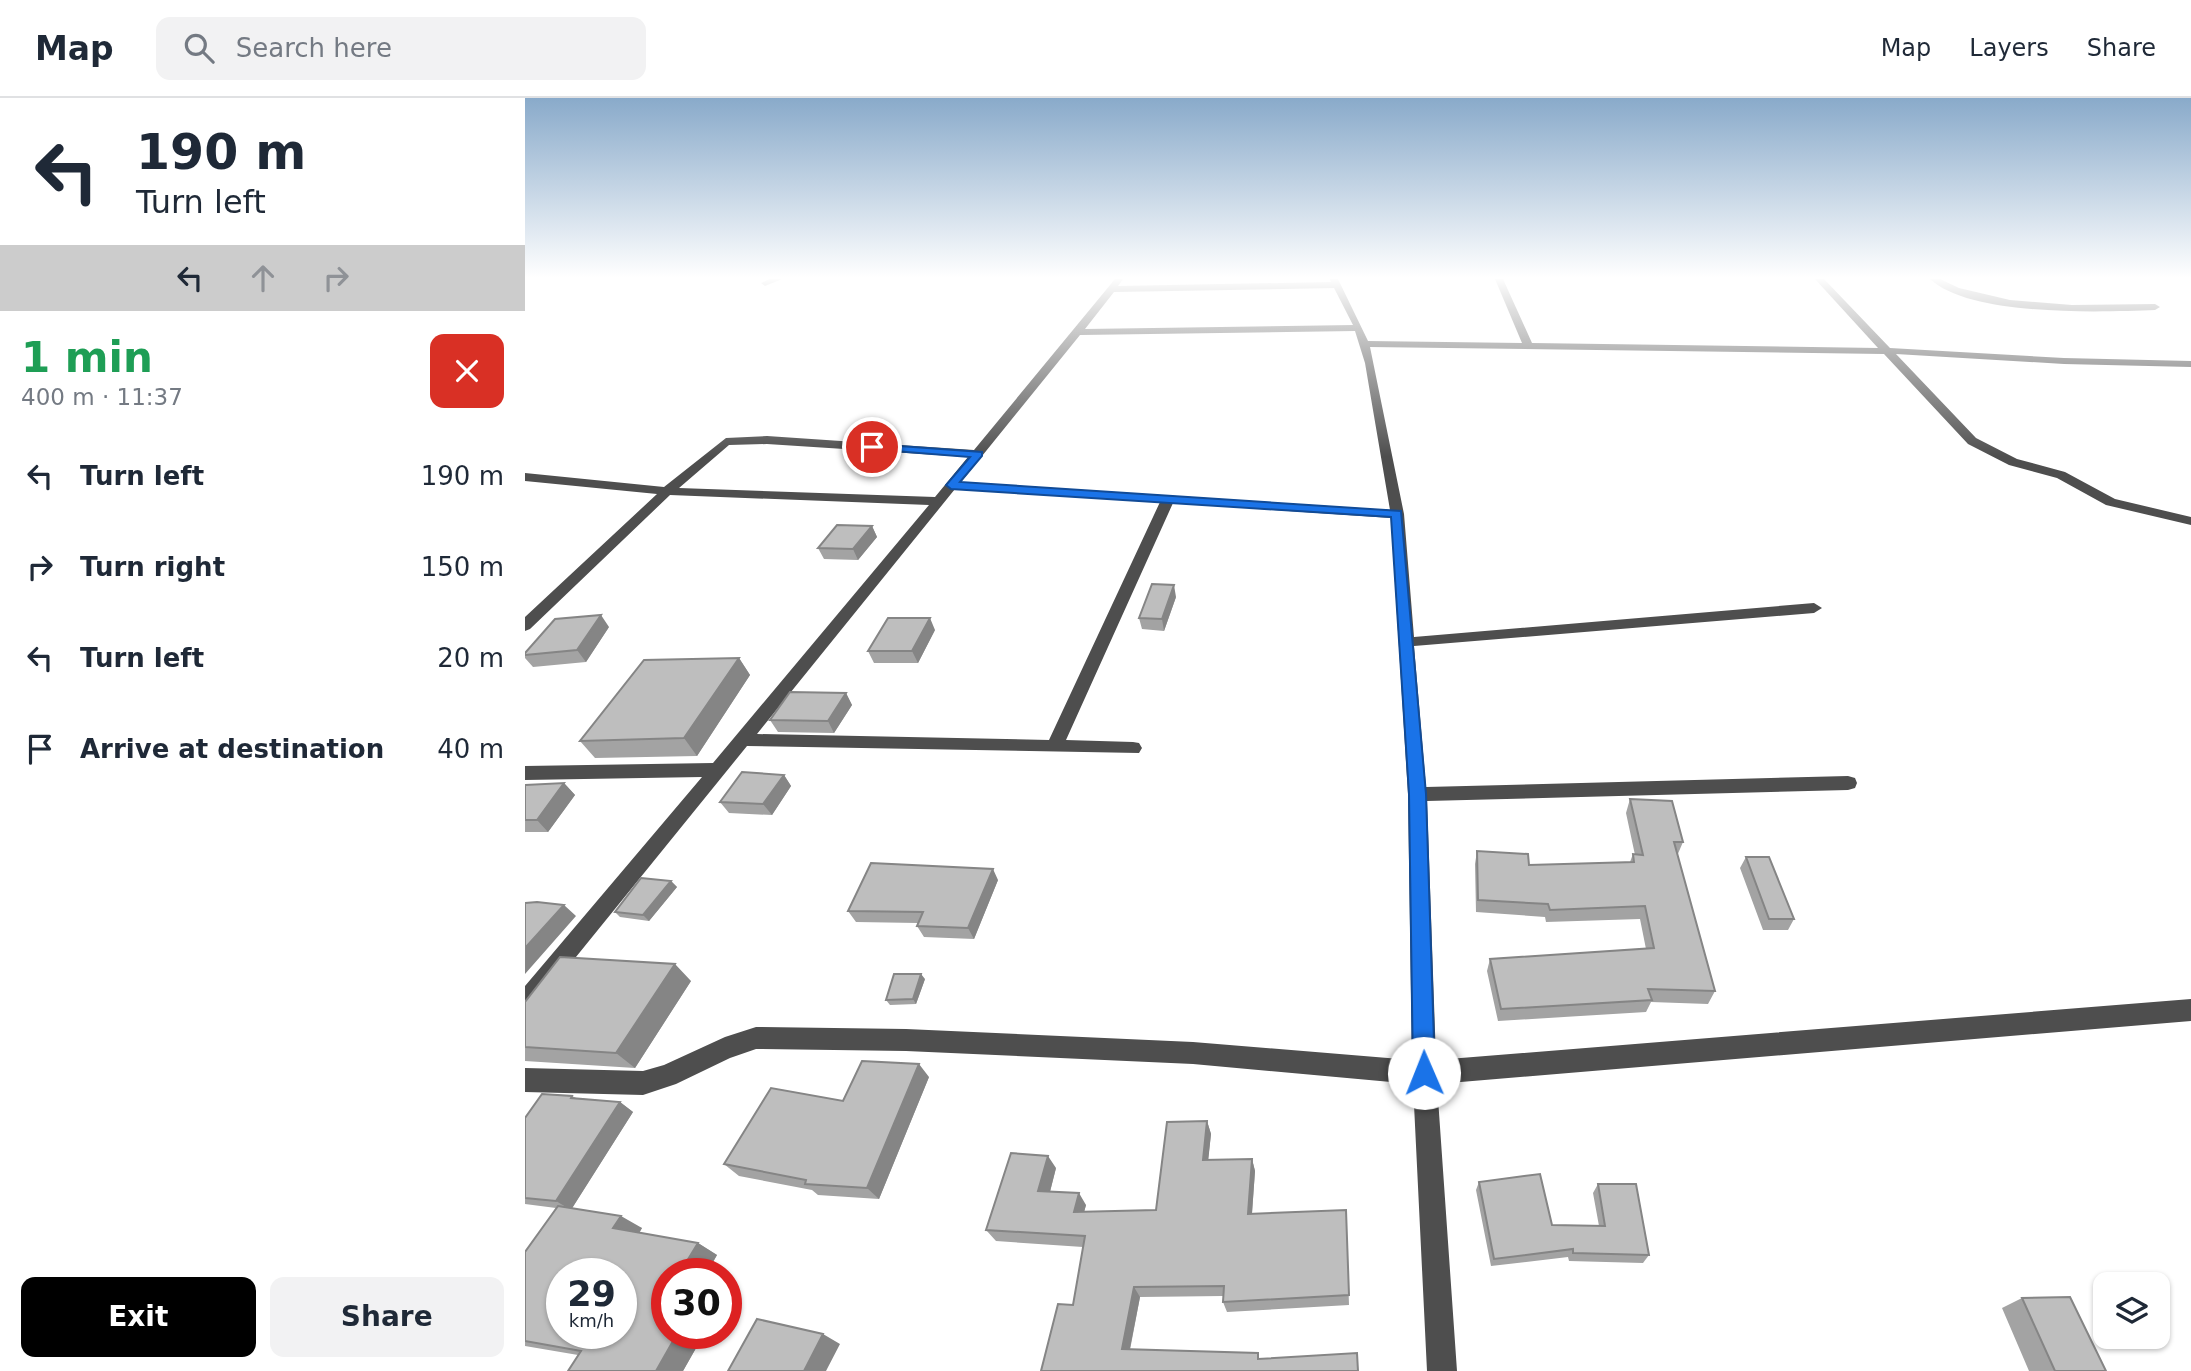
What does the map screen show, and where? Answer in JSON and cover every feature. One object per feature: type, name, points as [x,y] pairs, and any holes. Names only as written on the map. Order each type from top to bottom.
[{"type":"street","points":[[525,1003],[720,770],[1072,338]]},
{"type":"street","points":[[1362,338],[1397,514],[1408,642],[1417,794],[1424,1073],[1442,1371]]},
{"type":"street","points":[[1402,338],[1529,346],[1888,351],[2064,361],[2191,364]]},
{"type":"street","points":[[1526,338],[1529,346]]},
{"type":"street","points":[[1876,338],[1972,441],[1985,449],[2013,462],[2061,475],[2126,508],[2191,521]]},
{"type":"street","points":[[525,626],[667,491],[726,442],[767,440],[978,454]]},
{"type":"street","points":[[525,477],[667,491],[938,501]]},
{"type":"street","points":[[951,485],[1397,514]]},
{"type":"street","points":[[1055,746],[1168,499]]},
{"type":"street","points":[[1408,642],[1814,608]]},
{"type":"street","points":[[744,740],[1133,748]]},
{"type":"street","points":[[525,773],[720,770]]},
{"type":"street","points":[[1417,794],[1848,783]]},
{"type":"street","points":[[525,1080],[643,1083],[667,1076],[725,1048],[756,1038],[906,1040],[1193,1053],[1424,1073],[2191,1010]]},
{"type":"building","points":[[837,525],[872,526],[853,549],[818,548]]},
{"type":"building","points":[[1152,584],[1174,585],[1162,619],[1139,618]]},
{"type":"building","points":[[601,615],[577,650],[525,655],[555,619]]},
{"type":"building","points":[[888,618],[930,618],[912,651],[868,651]]},
{"type":"building","points":[[739,658],[684,738],[580,741],[644,660]]},
{"type":"building","points":[[790,692],[846,693],[828,721],[770,720]]},
{"type":"building","points":[[742,772],[784,775],[763,804],[720,802]]},
{"type":"building","points":[[564,783],[537,820],[525,820],[525,785]]},
{"type":"building","points":[[1630,799],[1672,801],[1683,842],[1674,842],[1715,991],[1648,989],[1652,1000],[1501,1009],[1490,959],[1654,948],[1645,906],[1550,910],[1548,904],[1478,900],[1477,851],[1528,854],[1529,865],[1634,862],[1633,854],[1643,855]]},
{"type":"building","points":[[1746,857],[1769,857],[1794,919],[1769,919]]},
{"type":"building","points":[[871,863],[993,869],[968,928],[917,926],[923,912],[848,911]]},
{"type":"building","points":[[641,878],[671,881],[643,915],[615,912]]},
{"type":"building","points":[[525,903],[564,905],[525,948]]},
{"type":"building","points":[[560,957],[675,964],[616,1053],[525,1047],[525,1002]]},
{"type":"building","points":[[894,974],[921,974],[913,999],[886,1000]]},
{"type":"building","points":[[862,1061],[919,1064],[867,1188],[805,1184],[806,1180],[724,1164],[771,1088],[843,1101]]},
{"type":"building","points":[[542,1094],[620,1102],[556,1201],[525,1198],[525,1118]]},
{"type":"building","points":[[1207,1121],[1203,1160],[1252,1159],[1248,1214],[1346,1210],[1349,1295],[1223,1302],[1224,1286],[1134,1287],[1122,1349],[1258,1353],[1258,1359],[1357,1353],[1358,1371],[1041,1371],[1058,1304],[1073,1305],[1085,1236],[986,1230],[1011,1153],[1048,1156],[1038,1191],[1079,1193],[1074,1212],[1156,1210],[1167,1122]]},
{"type":"building","points":[[1540,1174],[1552,1225],[1605,1226],[1598,1184],[1636,1184],[1649,1255],[1573,1253],[1573,1249],[1494,1259],[1479,1182]]},
{"type":"building","points":[[558,1206],[621,1216],[613,1228],[698,1243],[689,1258],[651,1258],[651,1349],[668,1349],[656,1371],[568,1371],[581,1351],[570,1349],[637,1349],[637,1258],[546,1258],[546,1345],[525,1341],[525,1252]]},
{"type":"building","points":[[2070,1297],[2106,1371],[2055,1371],[2022,1298]]},
{"type":"building","points":[[757,1319],[823,1334],[804,1371],[728,1371]]},
{"type":"route","points":[[872,447],[978,454],[951,485],[1397,514],[1417,794],[1424,1073]]}]
